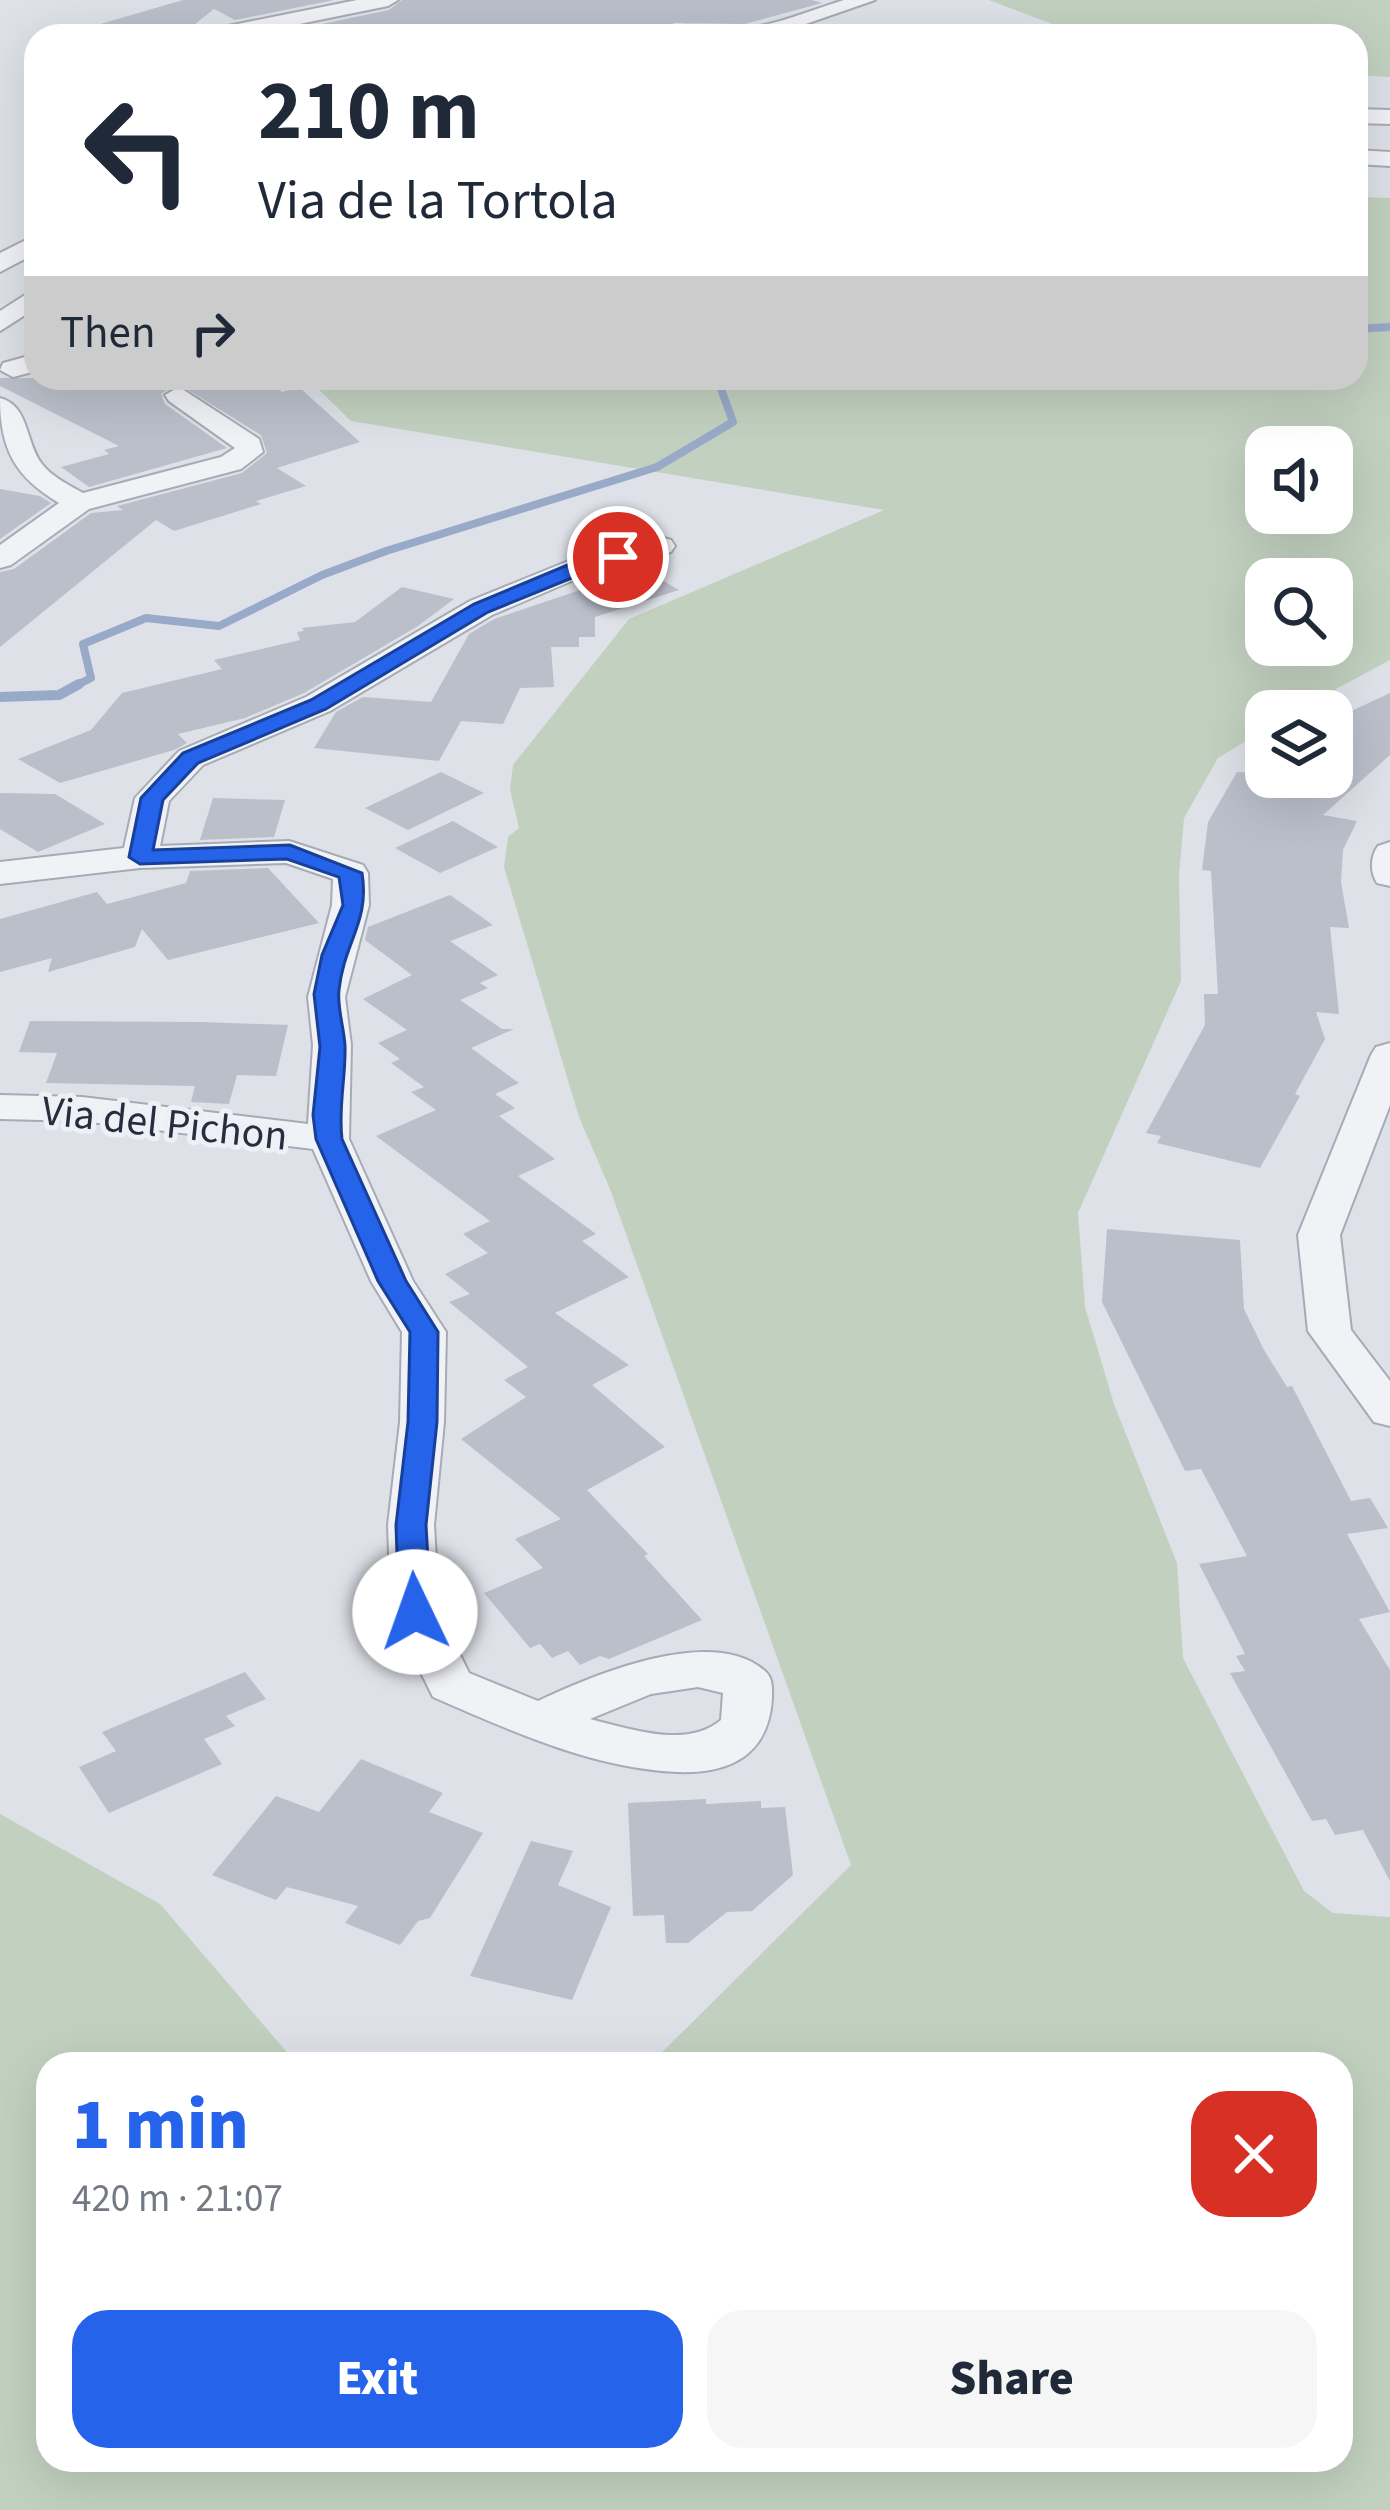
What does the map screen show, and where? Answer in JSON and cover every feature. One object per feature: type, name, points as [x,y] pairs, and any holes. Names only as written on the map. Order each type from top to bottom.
[{"type":"street","points":[[268,24],[388,0]]},
{"type":"street","points":[[790,24],[865,0]]},
{"type":"street","points":[[0,325],[24,306]]},
{"type":"street","points":[[0,559],[79,503],[230,463],[249,452],[249,445],[179,395]]},
{"type":"street","points":[[0,406],[18,429],[19,447],[30,469],[79,503]]},
{"type":"street","points":[[140,857],[152,798],[190,758],[318,704],[481,608],[577,568],[660,546]]},
{"type":"street","points":[[0,873],[140,857],[290,852],[350,873],[355,905],[334,955],[326,994],[333,1047],[326,1115],[329,1139],[392,1281],[424,1332],[422,1422],[411,1525],[415,1612],[449,1684],[537,1723]]},
{"type":"street","points":[[1390,853],[1390,875]]},
{"type":"street","points":[[1390,1054],[1319,1235],[1330,1331],[1390,1412]]},
{"type":"street","name":"Via del Pichon","points":[[0,1107],[125,1113],[208,1128],[329,1139]]},
{"type":"green space","points":[[989,0],[1390,0],[1390,77],[1368,76],[1368,24],[1052,24]]},
{"type":"green space","points":[[1368,197],[1390,198],[1390,660],[1334,690],[1245,690],[1245,742],[1218,758],[1184,818],[1179,875],[1181,981],[1078,1213],[1085,1307],[1114,1404],[1177,1563],[1183,1658],[1304,1891],[1333,1913],[1390,1917],[1390,2510],[0,2510],[0,1814],[160,1904],[287,2052],[36,2052],[36,2472],[1353,2472],[1353,2052],[662,2052],[851,1865],[610,1189],[579,1117],[504,867],[508,837],[519,828],[510,789],[513,765],[629,619],[884,510],[351,421],[319,390],[1368,390]]},
{"type":"building","points":[[183,0],[334,0],[235,20],[214,9],[195,24],[100,24]]},
{"type":"building","points":[[402,0],[822,3],[745,24],[322,24],[389,10]]},
{"type":"building","points":[[0,378],[24,378],[24,390],[167,390],[161,394],[165,404],[227,448],[89,487],[61,467],[109,454],[104,450],[119,446],[0,386]]},
{"type":"building","points":[[188,390],[302,390],[360,442],[277,468],[306,486],[256,501],[261,504],[174,531],[156,520],[0,647],[0,572],[14,569],[91,513],[123,510],[117,506],[242,473],[267,453],[261,435]]},
{"type":"building","points":[[0,489],[40,496],[51,503],[0,539]]},
{"type":"building","points":[[643,569],[679,590],[595,617],[595,637],[579,637],[579,647],[551,647],[554,687],[520,688],[503,724],[461,721],[439,761],[314,748],[336,712],[363,697],[431,702],[469,634],[494,619]]},
{"type":"building","points":[[402,587],[454,599],[418,626],[304,693],[245,718],[178,734],[187,743],[174,750],[60,783],[18,759],[91,730],[122,693],[222,669],[214,660],[300,640],[297,632],[302,628],[355,622]]},
{"type":"building","points":[[1390,693],[1390,755],[1353,788],[1353,710]]},
{"type":"building","points":[[441,772],[484,793],[408,830],[365,808]]},
{"type":"building","points":[[1237,772],[1245,772],[1245,798],[1342,798],[1323,815],[1357,821],[1343,850],[1341,882],[1349,928],[1330,927],[1339,1014],[1316,1012],[1325,1039],[1260,1168],[1157,1143],[1161,1136],[1146,1133],[1205,1025],[1204,994],[1218,994],[1211,871],[1202,870],[1208,822]]},
{"type":"building","points":[[0,793],[55,794],[105,824],[38,852],[0,829]]},
{"type":"building","points":[[213,798],[285,800],[274,837],[200,840]]},
{"type":"building","points":[[453,821],[498,847],[440,873],[395,848]]},
{"type":"building","points":[[268,868],[319,923],[168,960],[142,929],[135,947],[48,972],[52,958],[0,972],[0,919],[97,892],[107,904],[186,883],[190,871]]},
{"type":"building","points":[[450,895],[493,925],[450,941],[498,975],[480,983],[488,988],[460,1000],[502,1029],[514,1029],[471,1048],[519,1083],[495,1094],[515,1108],[499,1116],[555,1159],[518,1176],[596,1234],[582,1241],[629,1277],[555,1313],[629,1365],[592,1385],[665,1447],[587,1490],[702,1620],[609,1659],[600,1656],[580,1665],[568,1651],[552,1658],[540,1644],[530,1648],[484,1593],[543,1568],[515,1539],[561,1519],[461,1439],[526,1397],[504,1380],[528,1367],[449,1302],[470,1294],[445,1274],[488,1253],[463,1234],[490,1221],[376,1136],[436,1110],[411,1092],[424,1087],[391,1063],[400,1059],[378,1043],[407,1030],[363,999],[412,975],[365,940],[368,927]]},
{"type":"building","points":[[30,1021],[288,1025],[276,1076],[237,1075],[229,1104],[191,1102],[195,1086],[46,1083],[57,1053],[19,1052]]},
{"type":"building","points":[[1107,1229],[1240,1240],[1244,1309],[1264,1350],[1287,1387],[1292,1386],[1351,1501],[1370,1498],[1388,1528],[1347,1534],[1390,1612],[1359,1619],[1390,1670],[1390,1881],[1363,1830],[1335,1835],[1326,1819],[1312,1821],[1230,1673],[1245,1671],[1236,1656],[1245,1654],[1199,1564],[1247,1556],[1201,1469],[1185,1471],[1102,1302]]},
{"type":"building","points":[[245,1672],[266,1699],[226,1716],[235,1726],[204,1739],[222,1764],[109,1813],[79,1767],[116,1751],[102,1732]]},
{"type":"building","points":[[361,1759],[443,1793],[429,1812],[483,1833],[430,1918],[418,1921],[400,1945],[345,1923],[358,1906],[287,1887],[276,1900],[212,1875],[276,1796],[319,1812]]},
{"type":"building","points":[[706,1799],[706,1804],[761,1801],[761,1808],[785,1807],[793,1875],[752,1911],[727,1912],[688,1943],[666,1943],[664,1915],[633,1916],[628,1803]]},
{"type":"building","points":[[531,1841],[573,1851],[558,1885],[611,1907],[572,2000],[470,1976]]},
{"type":"waterway","points":[[1368,328],[1390,327]]},
{"type":"waterway","points":[[79,684],[91,678],[83,644],[146,618],[219,626],[322,575],[386,551],[657,467],[733,422],[721,390]]},
{"type":"waterway","points":[[0,697],[59,695],[79,684]]},
{"type":"waterway","points":[[73,687],[79,684]]},
{"type":"route","points":[[415,1612],[411,1525],[422,1422],[424,1332],[392,1281],[329,1139],[326,1115],[333,1047],[326,994],[334,955],[355,905],[350,873],[290,852],[140,857],[152,798],[190,758],[318,704],[481,608],[577,568],[618,557]]}]
